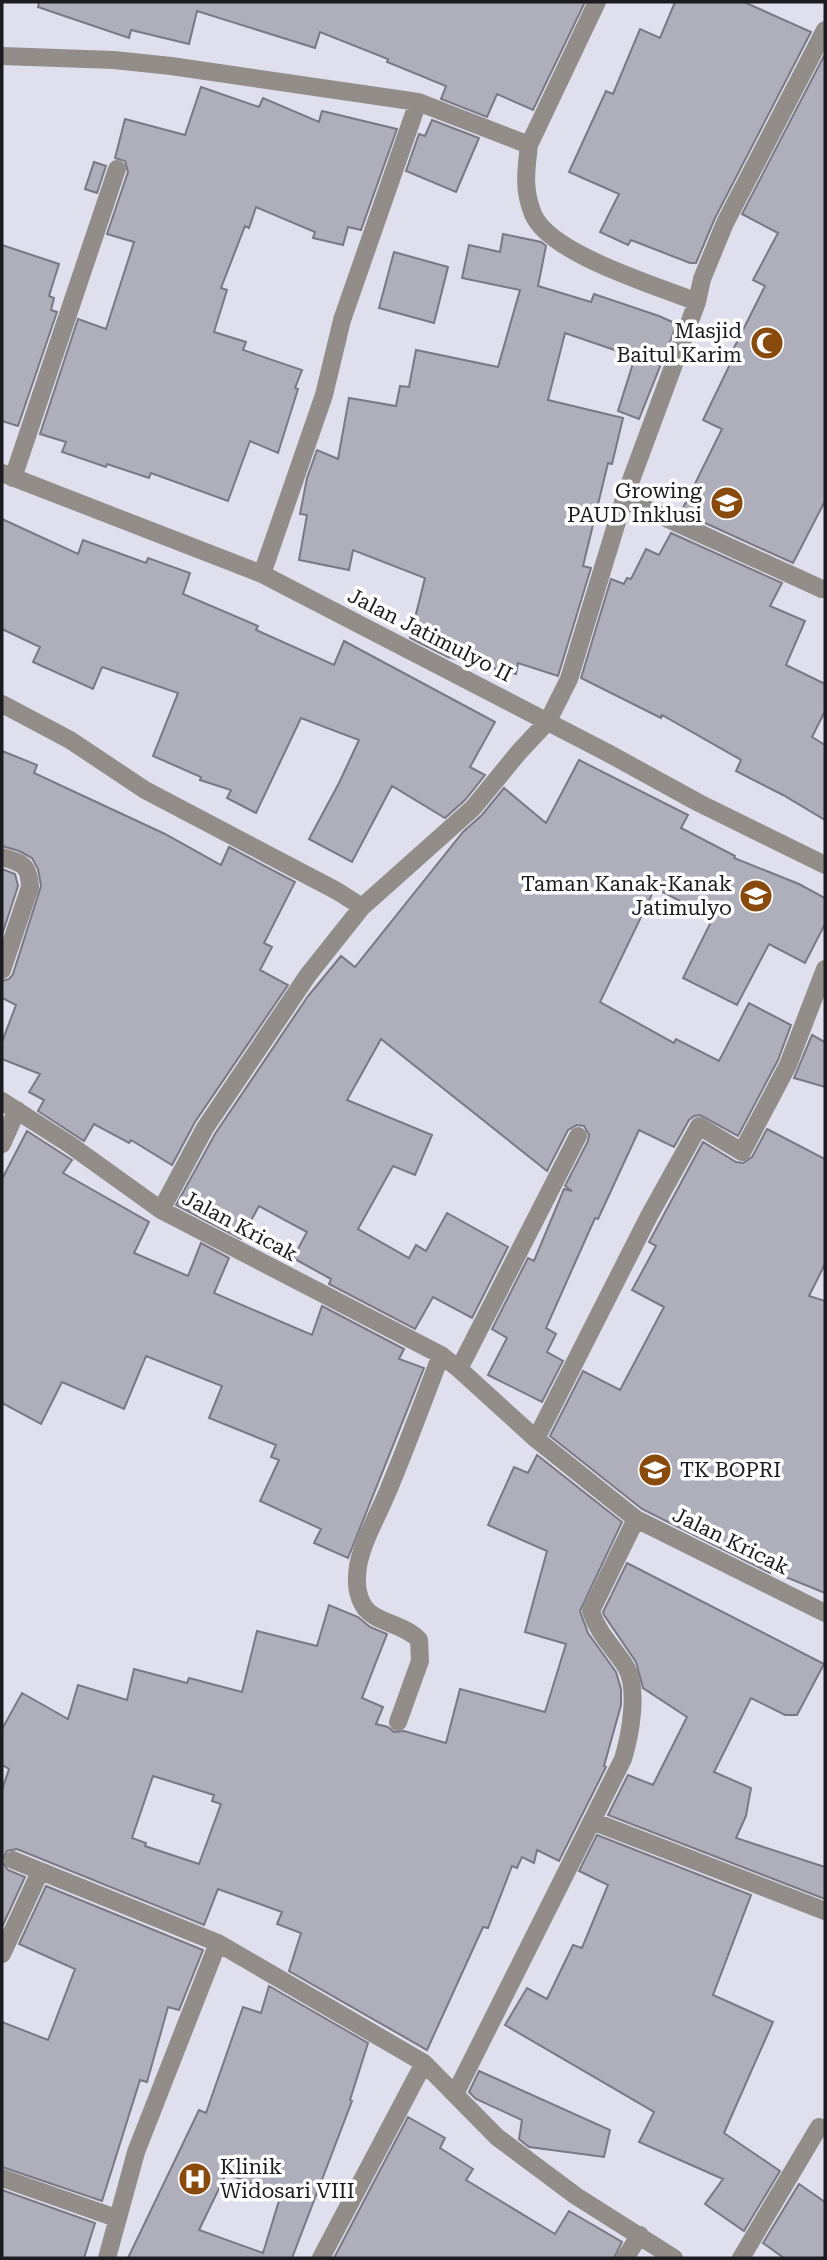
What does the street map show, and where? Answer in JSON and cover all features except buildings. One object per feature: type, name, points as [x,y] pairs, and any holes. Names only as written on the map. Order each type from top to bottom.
[{"type":"street","points":[[597,2],[529,145],[525,185],[534,217],[548,235],[584,257],[697,302]]},
{"type":"street","name":"Jalan Kricak","points":[[825,30],[725,223],[702,279],[697,302],[624,499],[569,679],[548,721],[472,808],[362,907],[308,975],[205,1128],[161,1210],[441,1355],[536,1439],[636,1519],[825,1613]]},
{"type":"street","points":[[2,56],[114,60],[171,66],[418,102],[529,145]]},
{"type":"street","points":[[262,574],[324,395],[342,320],[418,102]]},
{"type":"street","points":[[8,476],[117,169]]},
{"type":"street","name":"Jalan Jatimulyo II","points":[[8,476],[262,574],[548,721],[699,803],[825,865]]},
{"type":"street","points":[[624,499],[822,589]]},
{"type":"street","points":[[2,704],[70,740],[145,790],[337,891],[362,907]]},
{"type":"street","points":[[2,857],[24,866],[29,873],[30,887],[2,970]]},
{"type":"street","points":[[536,1439],[649,1216],[699,1126],[742,1152],[788,1065],[825,969]]},
{"type":"street","points":[[2,1144],[10,1105],[161,1210]]},
{"type":"street","points":[[459,1369],[578,1136]]},
{"type":"street","points":[[398,1722],[420,1661],[419,1640],[411,1631],[366,1610],[358,1596],[357,1573],[361,1552],[391,1485],[441,1355]]},
{"type":"street","points":[[455,2094],[623,1759],[629,1739],[632,1688],[630,1675],[595,1626],[591,1611],[636,1519]]},
{"type":"street","points":[[592,1821],[825,1911]]},
{"type":"street","points":[[13,1860],[218,1943],[424,2063],[497,2137],[576,2196],[674,2258]]},
{"type":"street","points":[[2,1954],[40,1872]]},
{"type":"street","points":[[107,2258],[136,2152],[218,1943]]},
{"type":"street","points":[[321,2258],[424,2063]]},
{"type":"street","points":[[741,2258],[819,2127]]},
{"type":"street","points":[[2,2178],[116,2218]]},
{"type":"street","points":[[625,2258],[640,2235]]},
{"type":"place","name":"Masjid Baitul Karim","points":[[767,343]]},
{"type":"place","name":"Growing PAUD Inklusi","points":[[727,503]]},
{"type":"place","name":"Taman Kanak-Kanak Jatimulyo","points":[[756,896]]},
{"type":"place","name":"TK BOPRI","points":[[655,1470]]},
{"type":"place","name":"Klinik Widosari VIII","points":[[195,2179]]}]
